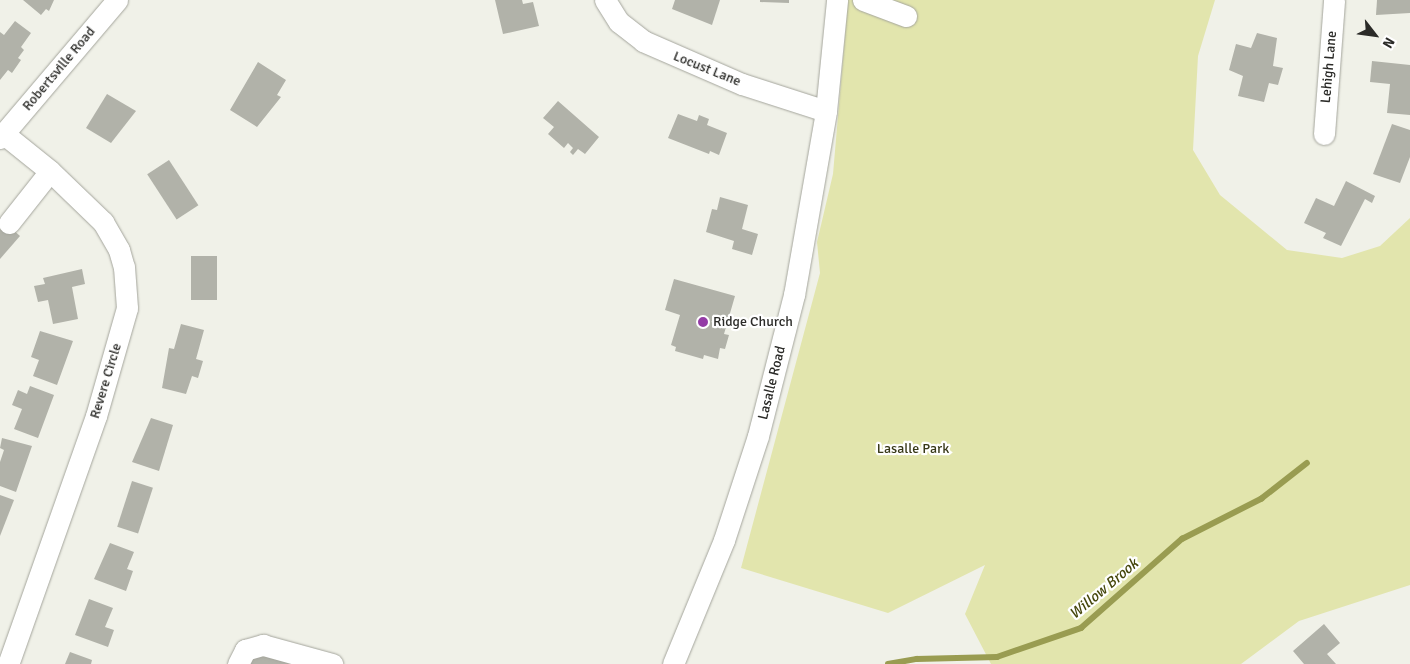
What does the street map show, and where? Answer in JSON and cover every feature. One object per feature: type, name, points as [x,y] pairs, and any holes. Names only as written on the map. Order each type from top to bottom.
[{"type":"street","name":"Robertsville Road","points":[[2,136],[118,0]]},
{"type":"street","name":"Locust Lane","points":[[606,0],[619,22],[644,41],[742,84],[826,111]]},
{"type":"street","name":"Lasalle Road","points":[[673,664],[724,540],[758,436],[794,295],[826,111],[837,0]]},
{"type":"street","points":[[863,0],[906,16]]},
{"type":"street","name":"Lehigh Lane","points":[[1324,134],[1334,0]]},
{"type":"street","name":"Revere Circle","points":[[2,136],[50,171],[103,222],[119,250],[124,267],[127,308],[96,416],[8,664]]},
{"type":"street","points":[[9,223],[50,171]]},
{"type":"street","points":[[238,664],[244,650],[263,645],[332,664]]},
{"type":"green space","name":"Lasalle Park","points":[[848,0],[1215,0],[1198,56],[1193,150],[1220,195],[1287,250],[1342,258],[1380,246],[1410,218],[1410,585],[1299,621],[1241,664],[991,664],[965,614],[985,565],[888,613],[741,568],[820,273],[817,242],[833,174]]},
{"type":"building","points":[[23,0],[54,0],[49,11],[46,9],[41,15]]},
{"type":"building","points":[[495,0],[522,0],[523,4],[533,2],[539,26],[503,34]]},
{"type":"building","points":[[675,0],[720,0],[712,25],[672,9]]},
{"type":"building","points":[[760,0],[789,0],[789,3],[760,2]]},
{"type":"building","points":[[1377,0],[1410,0],[1410,13],[1376,15]]},
{"type":"building","points":[[15,21],[31,33],[21,47],[24,50],[18,58],[21,60],[12,73],[8,70],[0,80],[0,32],[4,35]]},
{"type":"building","points":[[1257,33],[1277,38],[1273,66],[1283,68],[1278,85],[1269,83],[1264,102],[1238,96],[1243,76],[1229,70],[1236,44],[1251,48]]},
{"type":"building","points":[[1372,61],[1410,65],[1410,115],[1387,113],[1390,84],[1370,82]]},
{"type":"building","points":[[258,62],[286,80],[277,95],[281,97],[257,127],[230,110]]},
{"type":"building","points":[[107,94],[136,111],[111,143],[86,128]]},
{"type":"building","points":[[558,101],[599,137],[585,154],[578,149],[573,155],[570,152],[573,148],[568,143],[564,148],[548,134],[554,127],[543,118]]},
{"type":"building","points":[[678,114],[697,121],[699,115],[709,119],[707,125],[727,133],[719,155],[710,151],[709,154],[668,138]]},
{"type":"building","points":[[1392,124],[1410,130],[1410,157],[1400,183],[1373,174]]},
{"type":"building","points":[[169,160],[198,205],[177,219],[147,174]]},
{"type":"building","points":[[1346,181],[1375,196],[1372,203],[1365,199],[1341,246],[1323,238],[1326,233],[1304,223],[1316,198],[1334,206]]},
{"type":"building","points":[[720,197],[748,205],[742,229],[758,234],[752,255],[732,249],[734,241],[706,232],[712,209],[717,210]]},
{"type":"building","points":[[0,218],[20,236],[0,259]]},
{"type":"building","points":[[191,256],[217,256],[217,300],[191,300]]},
{"type":"building","points":[[82,269],[85,284],[72,287],[78,319],[53,324],[48,300],[38,302],[34,286],[45,284],[43,278]]},
{"type":"building","points":[[674,279],[735,296],[724,334],[729,335],[725,349],[720,348],[718,359],[704,355],[703,359],[675,351],[676,347],[671,345],[680,315],[665,310]]},
{"type":"building","points":[[181,324],[204,330],[196,359],[203,361],[198,378],[192,376],[186,394],[162,388],[169,348],[174,349]]},
{"type":"building","points":[[40,331],[73,341],[57,385],[33,376],[39,360],[31,357]]},
{"type":"building","points":[[30,386],[54,395],[38,438],[14,429],[22,409],[12,405],[18,390],[27,394]]},
{"type":"building","points":[[151,418],[173,425],[159,471],[132,462]]},
{"type":"building","points":[[2,438],[32,446],[16,492],[0,486],[0,462],[4,450],[0,448]]},
{"type":"building","points":[[132,481],[153,488],[138,533],[117,527]]},
{"type":"building","points":[[0,495],[14,500],[0,536]]},
{"type":"building","points":[[110,543],[134,552],[127,569],[133,571],[126,591],[94,579]]},
{"type":"building","points":[[89,599],[113,608],[105,627],[114,630],[108,647],[75,635]]},
{"type":"building","points":[[1324,624],[1340,643],[1327,654],[1336,664],[1304,664],[1293,651]]},
{"type":"building","points":[[253,651],[296,664],[249,664]]},
{"type":"building","points":[[70,652],[92,660],[91,664],[65,664]]},
{"type":"waterway","name":"Willow Brook","points":[[888,664],[917,659],[997,657],[1081,628],[1182,539],[1261,499],[1307,463]]},
{"type":"place","name":"Ridge Church","points":[[703,322]]}]
